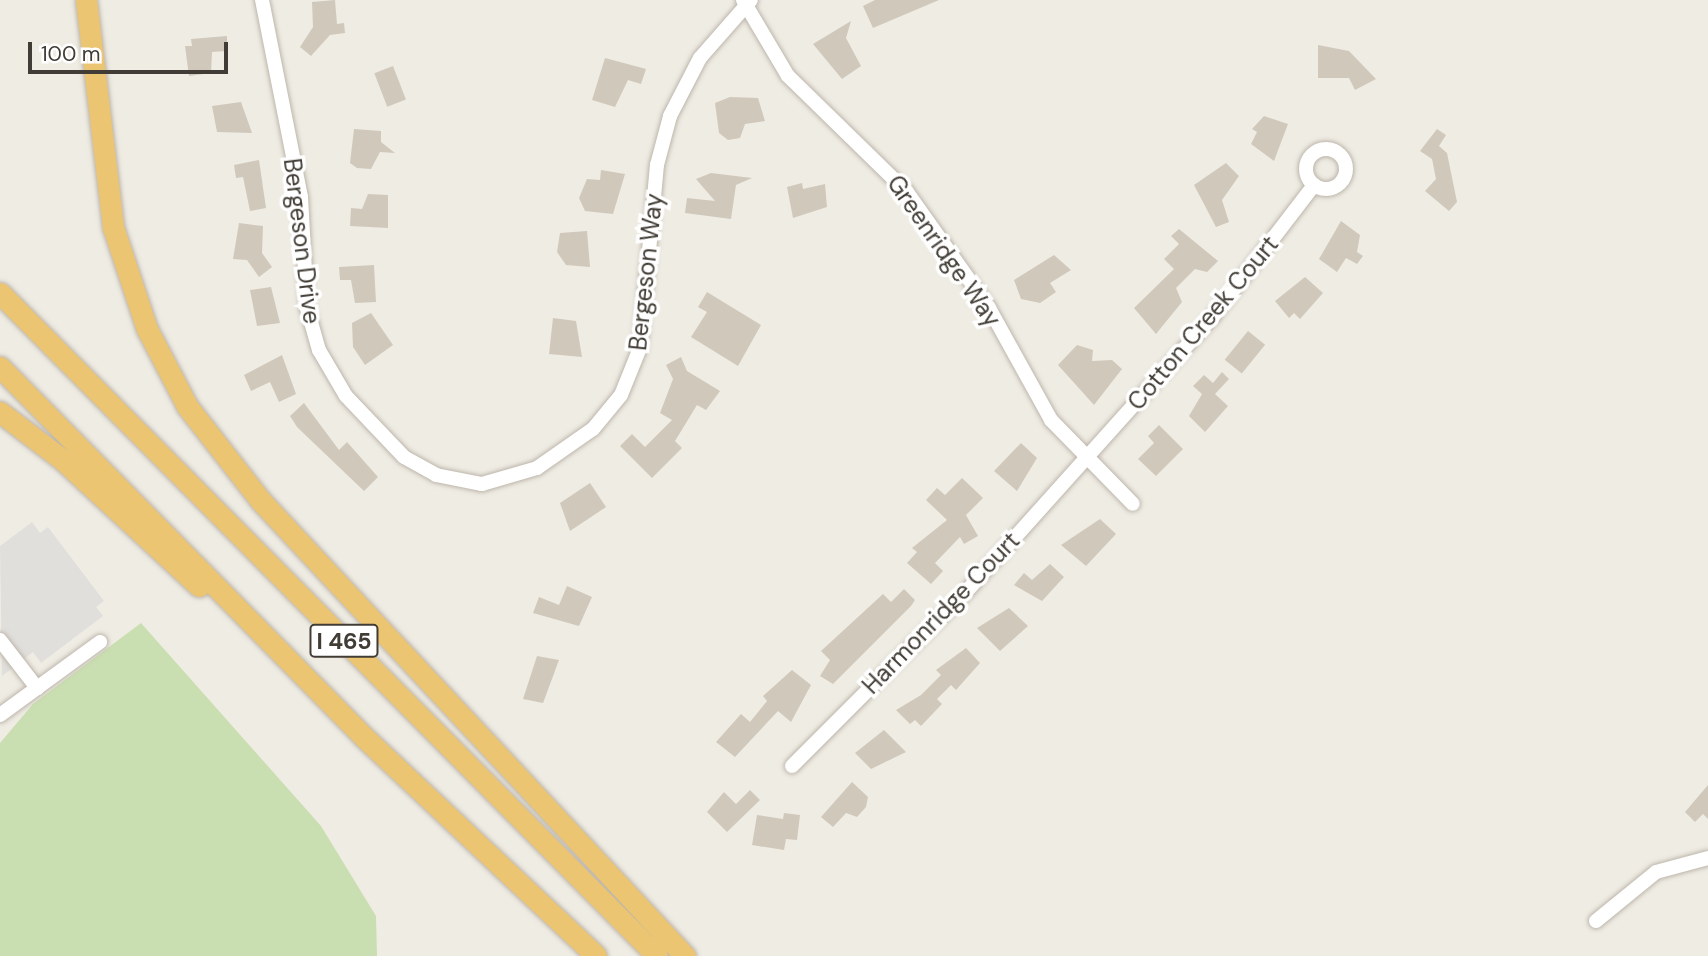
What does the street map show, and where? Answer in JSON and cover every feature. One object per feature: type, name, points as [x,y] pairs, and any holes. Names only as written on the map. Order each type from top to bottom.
[{"type":"highway","points":[[86,0],[113,227],[143,319],[187,406],[261,502],[685,956]]},
{"type":"highway","name":"I 465","points":[[0,293],[657,956]]},
{"type":"highway","name":"I 465","points":[[0,367],[366,739],[596,956]]},
{"type":"highway","points":[[0,412],[64,461],[366,739]]},
{"type":"street","name":"Bergeson Drive","points":[[262,0],[301,197],[314,336],[336,382],[401,454]]},
{"type":"street","name":"Bergeson Way","points":[[401,454],[441,477],[496,482],[537,468],[610,411],[640,348],[657,165],[670,116],[700,58],[747,2]]},
{"type":"street","name":"Greenridge Way","points":[[747,2],[799,89],[906,192],[989,308],[1043,409],[1133,504]]},
{"type":"street","name":"Cotton Creek Court","points":[[1087,457],[1219,311],[1314,185]]},
{"type":"street","name":"Harmonridge Court","points":[[792,766],[965,593],[1087,457]]},
{"type":"street","points":[[0,640],[37,688]]},
{"type":"street","points":[[0,715],[100,642]]},
{"type":"street","points":[[1596,921],[1656,872],[1708,858]]},
{"type":"green space","points":[[141,623],[321,826],[376,916],[377,956],[0,956],[0,743],[33,704]]},
{"type":"shaded area","points":[[32,522],[40,533],[48,527],[104,601],[96,607],[103,616],[41,663],[33,652],[2,676],[0,546]]},
{"type":"building","points":[[335,0],[337,24],[344,23],[345,33],[330,35],[311,56],[300,47],[313,27],[312,2]]},
{"type":"building","points":[[875,0],[939,0],[873,28],[863,6]]},
{"type":"building","points":[[851,21],[846,38],[861,66],[842,79],[813,44]]},
{"type":"building","points":[[227,36],[227,51],[212,52],[211,73],[189,76],[185,46],[192,46],[191,39]]},
{"type":"building","points":[[1318,45],[1349,51],[1376,79],[1355,90],[1349,78],[1318,78]]},
{"type":"building","points":[[605,58],[646,69],[641,84],[628,80],[615,107],[592,100]]},
{"type":"building","points":[[393,66],[406,100],[387,107],[374,73]]},
{"type":"building","points":[[730,97],[758,98],[765,121],[745,124],[740,138],[728,140],[719,133],[715,103]]},
{"type":"building","points":[[241,102],[252,133],[217,132],[212,106]]},
{"type":"building","points":[[1264,116],[1288,124],[1274,161],[1251,144],[1257,132],[1252,129]]},
{"type":"building","points":[[354,129],[381,131],[381,142],[395,153],[380,152],[371,169],[357,168],[350,163]]},
{"type":"building","points":[[1437,129],[1446,135],[1439,146],[1447,153],[1457,202],[1449,211],[1425,191],[1436,179],[1432,159],[1420,151]]},
{"type":"building","points":[[259,160],[266,208],[250,211],[243,177],[236,178],[234,165]]},
{"type":"building","points":[[1226,163],[1239,176],[1222,200],[1229,222],[1216,227],[1194,185]]},
{"type":"building","points":[[601,170],[625,174],[613,214],[585,211],[579,198],[587,179],[600,180]]},
{"type":"building","points":[[711,173],[752,178],[736,185],[731,219],[685,213],[687,198],[715,201],[696,179]]},
{"type":"building","points":[[802,183],[803,189],[825,184],[827,207],[793,218],[787,187]]},
{"type":"building","points":[[368,194],[388,195],[388,228],[350,226],[351,208],[362,209]]},
{"type":"building","points":[[1341,221],[1360,235],[1357,252],[1363,256],[1357,264],[1346,258],[1337,272],[1319,259]]},
{"type":"building","points":[[239,223],[263,226],[262,253],[272,267],[259,277],[247,260],[233,259]]},
{"type":"building","points":[[1179,229],[1218,261],[1207,272],[1195,269],[1176,288],[1182,302],[1156,334],[1134,308],[1174,269],[1164,259],[1179,244],[1171,236]]},
{"type":"building","points":[[587,231],[590,267],[566,265],[557,252],[560,233]]},
{"type":"building","points":[[1054,255],[1071,270],[1050,283],[1056,292],[1040,303],[1021,299],[1014,280]]},
{"type":"building","points":[[374,265],[376,302],[355,303],[351,280],[340,280],[339,267]]},
{"type":"building","points":[[1305,277],[1323,293],[1300,319],[1294,313],[1289,318],[1275,301]]},
{"type":"building","points":[[271,287],[280,323],[257,326],[250,290]]},
{"type":"building","points":[[707,292],[761,325],[738,366],[691,337],[707,312],[698,307]]},
{"type":"building","points":[[371,313],[393,345],[365,365],[353,347],[352,323]]},
{"type":"building","points":[[553,318],[576,321],[582,357],[549,354]]},
{"type":"building","points":[[1248,331],[1265,345],[1242,374],[1225,360]]},
{"type":"building","points":[[1077,345],[1093,350],[1092,361],[1112,360],[1122,369],[1094,405],[1058,365]]},
{"type":"building","points":[[282,355],[296,394],[279,402],[270,382],[251,391],[244,375]]},
{"type":"building","points":[[681,357],[687,371],[720,391],[706,410],[697,405],[675,441],[682,448],[652,478],[620,446],[632,434],[645,447],[672,420],[660,413],[673,379],[666,365]]},
{"type":"building","points":[[1222,372],[1229,379],[1215,394],[1228,406],[1205,432],[1189,416],[1202,394],[1193,386],[1204,375],[1213,383]]},
{"type":"building","points":[[304,403],[339,450],[347,442],[378,477],[364,491],[297,427],[290,416]]},
{"type":"building","points":[[1159,425],[1183,449],[1156,476],[1138,459],[1154,443],[1148,436]]},
{"type":"building","points":[[1021,443],[1037,458],[1017,491],[994,471]]},
{"type":"building","points":[[962,478],[983,498],[966,515],[978,536],[964,544],[960,537],[935,563],[943,571],[931,584],[907,563],[917,552],[912,548],[947,520],[926,500],[937,488],[945,495]]},
{"type":"building","points":[[590,483],[606,507],[570,531],[560,503]]},
{"type":"building","points":[[1100,519],[1116,534],[1086,566],[1061,545]]},
{"type":"building","points":[[1050,564],[1064,577],[1042,601],[1014,585],[1024,573],[1032,580]]},
{"type":"building","points":[[567,586],[592,597],[579,626],[533,613],[539,597],[559,605]]},
{"type":"building","points":[[904,589],[915,600],[911,606],[833,684],[820,676],[830,660],[821,651],[883,594],[891,602]]},
{"type":"building","points":[[1009,608],[1028,626],[1000,651],[977,628]]},
{"type":"building","points":[[966,648],[980,663],[956,690],[951,685],[937,699],[942,704],[921,726],[915,720],[910,724],[896,710],[921,695],[941,675],[936,670]]},
{"type":"building","points":[[537,656],[559,660],[543,703],[523,699]]},
{"type":"building","points":[[792,670],[811,685],[791,722],[778,711],[735,757],[716,742],[741,714],[750,722],[767,701],[763,696]]},
{"type":"building","points":[[884,730],[906,752],[871,769],[855,753]]},
{"type":"building","points":[[852,782],[868,797],[866,807],[857,817],[846,813],[833,827],[821,817]]},
{"type":"building","points":[[1708,785],[1708,819],[1703,814],[1695,822],[1685,812]]},
{"type":"building","points":[[750,790],[760,800],[727,832],[707,812],[724,792],[736,804]]},
{"type":"building","points":[[784,813],[800,815],[797,840],[786,839],[784,850],[752,845],[757,815],[783,819]]}]
